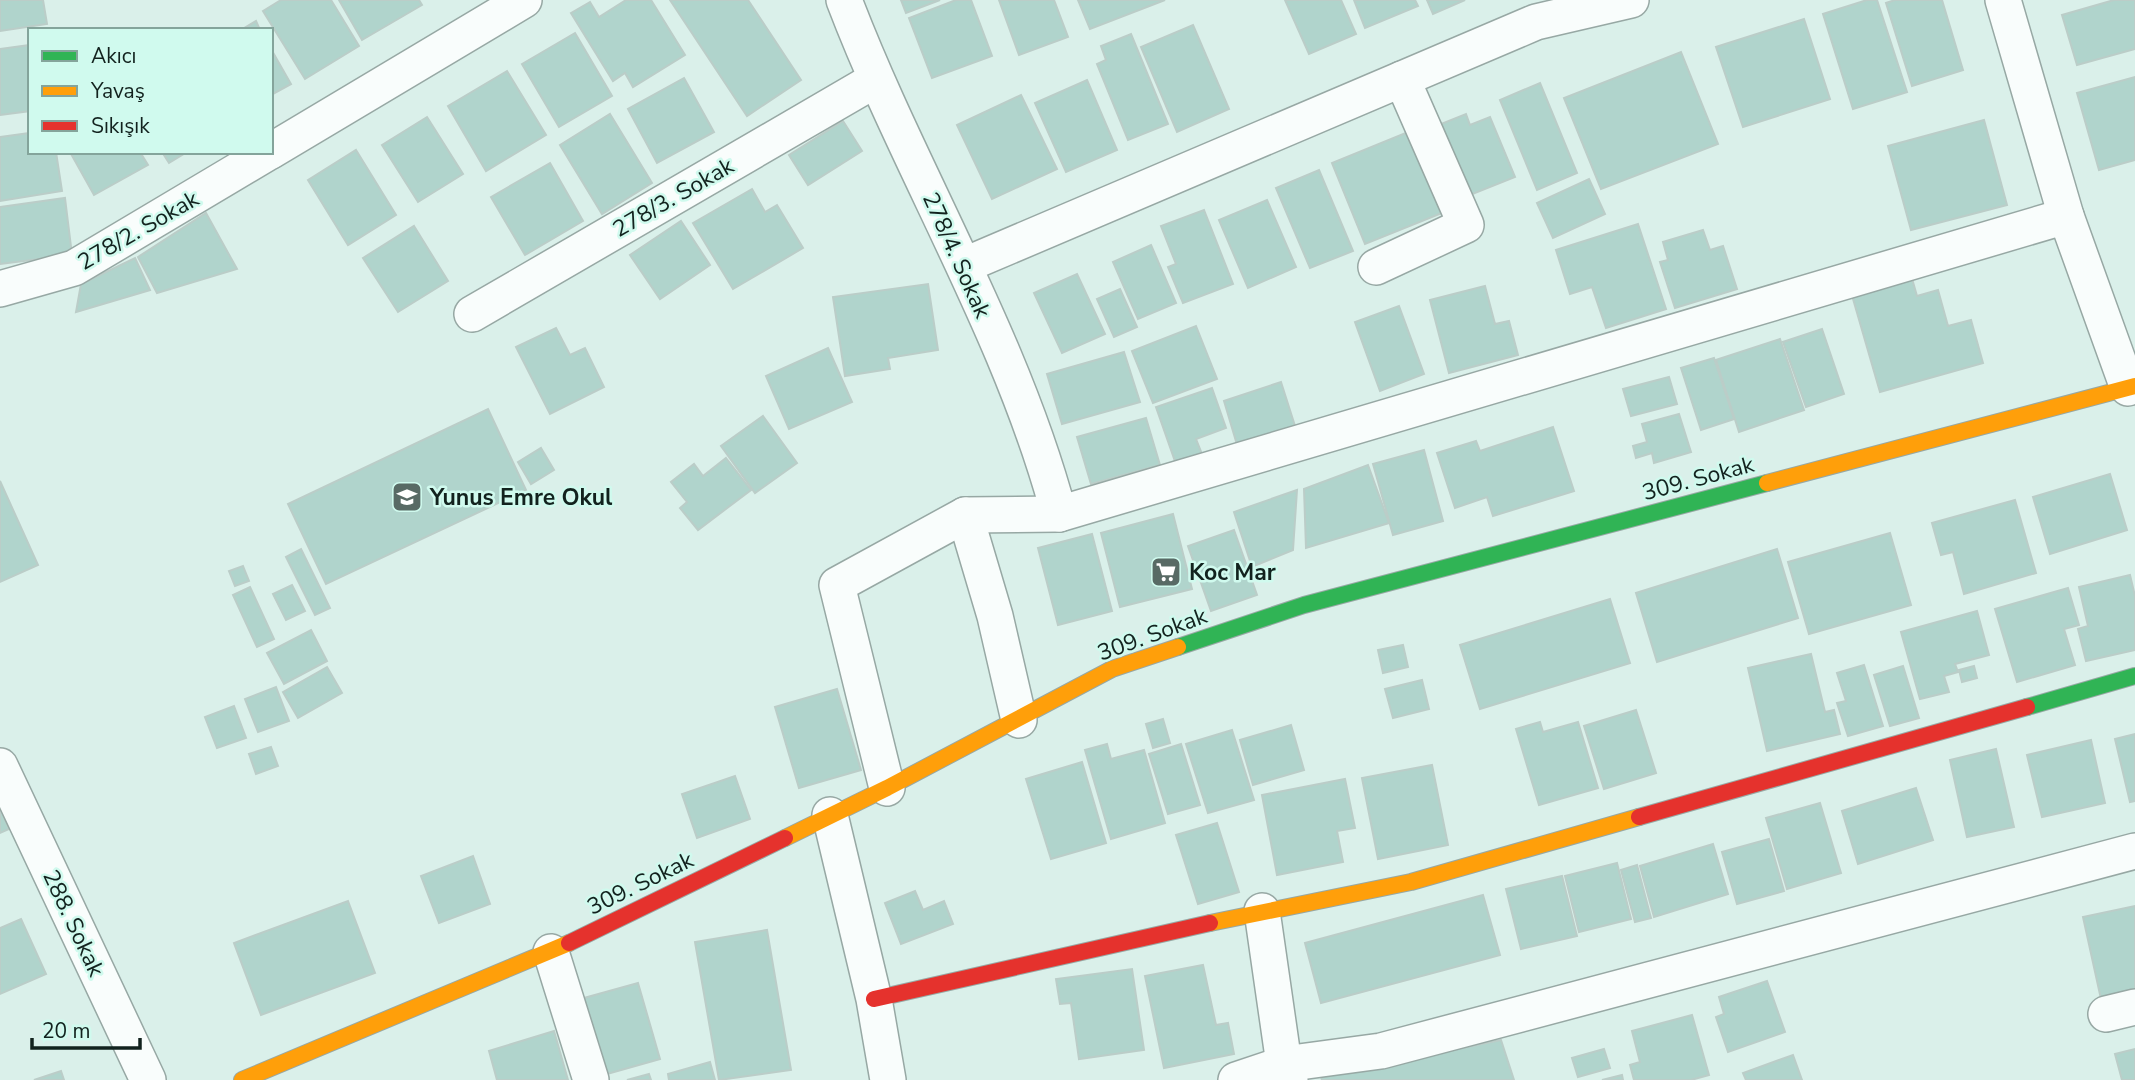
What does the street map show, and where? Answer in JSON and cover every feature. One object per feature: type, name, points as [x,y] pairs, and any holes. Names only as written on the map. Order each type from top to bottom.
[{"type":"street","name":"278/2. Sokak","points":[[273,149],[524,0]]},
{"type":"street","name":"278/4. Sokak","points":[[844,0],[874,80],[965,265],[1045,461],[1059,514]]},
{"type":"street","points":[[965,265],[1536,22],[1631,0]]},
{"type":"street","points":[[2003,0],[2066,216],[2131,387]]},
{"type":"street","points":[[1376,267],[1466,225],[1402,79]]},
{"type":"street","name":"278/3. Sokak","points":[[472,314],[874,80]]},
{"type":"street","name":"278/2. Sokak","points":[[0,289],[74,268],[265,154]]},
{"type":"street","points":[[887,788],[837,584],[965,515],[1059,514],[2066,216]]},
{"type":"street","name":"309. Sokak","points":[[242,1080],[551,952],[887,788],[1112,669],[1304,606],[2131,387]]},
{"type":"street","points":[[965,515],[995,616],[1019,720]]},
{"type":"street","points":[[874,999],[1262,911],[1410,882],[2135,676]]},
{"type":"street","name":"288. Sokak","points":[[0,766],[148,1080]]},
{"type":"street","points":[[830,815],[874,999],[888,1080]]},
{"type":"street","points":[[1236,1080],[1287,1072],[1381,1051],[2135,851]]},
{"type":"street","points":[[1262,911],[1287,1072]]},
{"type":"street","points":[[551,952],[591,1080]]},
{"type":"building","points":[[0,0],[43,0],[47,24],[0,31]]},
{"type":"building","points":[[281,0],[331,0],[359,46],[305,79],[263,11]]},
{"type":"building","points":[[339,0],[419,0],[422,5],[362,40]]},
{"type":"building","points":[[626,0],[651,0],[685,55],[633,87],[625,73],[613,81],[571,13],[590,2],[599,17]]},
{"type":"building","points":[[670,0],[748,0],[801,80],[747,116]]},
{"type":"building","points":[[901,0],[940,0],[906,13]]},
{"type":"building","points":[[956,0],[971,0],[992,56],[932,78],[909,18]]},
{"type":"building","points":[[999,0],[1054,0],[1068,37],[1019,55]]},
{"type":"building","points":[[1078,0],[1165,0],[1090,29]]},
{"type":"building","points":[[1285,0],[1341,0],[1356,34],[1309,54]]},
{"type":"building","points":[[1354,0],[1415,0],[1418,6],[1365,28]]},
{"type":"building","points":[[1427,0],[1465,0],[1433,14]]},
{"type":"building","points":[[1867,0],[1877,0],[1907,92],[1853,109],[1823,14]]},
{"type":"building","points":[[1895,0],[1942,0],[1963,70],[1912,86],[1886,3]]},
{"type":"building","points":[[2114,0],[2135,0],[2135,49],[2077,65],[2062,15]]},
{"type":"building","points":[[1804,19],[1830,99],[1743,127],[1716,47]]},
{"type":"building","points":[[256,21],[259,28],[244,28]]},
{"type":"building","points":[[1193,25],[1229,109],[1177,132],[1141,47]]},
{"type":"building","points":[[575,33],[612,96],[559,127],[522,64]]},
{"type":"building","points":[[1131,34],[1168,124],[1128,140],[1097,64],[1106,60],[1101,46]]},
{"type":"building","points":[[28,45],[28,111],[0,115],[0,49]]},
{"type":"building","points":[[273,52],[291,84],[273,94]]},
{"type":"building","points":[[1681,52],[1718,144],[1601,189],[1564,98]]},
{"type":"building","points":[[507,71],[546,135],[486,171],[448,106]]},
{"type":"building","points":[[2135,77],[2135,160],[2099,170],[2077,93]]},
{"type":"building","points":[[684,78],[714,132],[657,163],[628,109]]},
{"type":"building","points":[[1087,80],[1117,150],[1066,172],[1035,103]]},
{"type":"building","points":[[1540,83],[1577,173],[1537,190],[1500,100]]},
{"type":"building","points":[[1021,95],[1057,169],[992,199],[957,125]]},
{"type":"building","points":[[610,114],[652,183],[602,214],[560,145]]},
{"type":"building","points":[[1466,114],[1470,125],[1490,117],[1515,177],[1470,195],[1441,124]]},
{"type":"building","points":[[427,117],[463,174],[418,202],[382,145]]},
{"type":"building","points":[[1984,120],[2007,205],[1911,230],[1888,146]]},
{"type":"building","points":[[843,121],[862,151],[808,185],[789,155]]},
{"type":"building","points":[[1408,132],[1442,213],[1365,244],[1332,163]]},
{"type":"building","points":[[28,133],[28,154],[56,154],[62,191],[0,201],[0,137]]},
{"type":"building","points":[[356,150],[396,215],[348,245],[308,180]]},
{"type":"building","points":[[71,154],[141,154],[148,165],[94,195]]},
{"type":"building","points":[[163,154],[184,154],[169,163]]},
{"type":"building","points":[[550,163],[583,221],[525,255],[491,197]]},
{"type":"building","points":[[1319,170],[1353,251],[1310,268],[1276,188]]},
{"type":"building","points":[[1589,179],[1605,214],[1553,238],[1537,203]]},
{"type":"building","points":[[752,189],[765,212],[777,205],[803,248],[733,289],[693,223]]},
{"type":"building","points":[[65,198],[72,255],[0,264],[0,207]]},
{"type":"building","points":[[1267,200],[1296,267],[1248,288],[1219,220]]},
{"type":"building","points":[[1204,210],[1233,284],[1183,303],[1168,267],[1176,264],[1161,226]]},
{"type":"building","points":[[206,213],[237,269],[157,293],[138,257]]},
{"type":"building","points":[[681,221],[710,265],[660,299],[630,255]]},
{"type":"building","points":[[1638,224],[1666,309],[1606,328],[1592,287],[1570,294],[1556,250]]},
{"type":"building","points":[[414,226],[448,281],[398,312],[363,258]]},
{"type":"building","points":[[1703,230],[1710,250],[1723,246],[1737,289],[1675,308],[1660,262],[1668,260],[1663,242]]},
{"type":"building","points":[[1151,245],[1176,303],[1138,319],[1113,262]]},
{"type":"building","points":[[135,258],[150,290],[76,312],[81,284]]},
{"type":"building","points":[[1077,274],[1105,334],[1062,353],[1034,293]]},
{"type":"building","points":[[1911,275],[1917,296],[1938,290],[1948,326],[1971,320],[1983,363],[1880,392],[1851,292]]},
{"type":"building","points":[[928,284],[938,350],[888,358],[890,369],[845,376],[833,297]]},
{"type":"building","points":[[1485,286],[1495,324],[1509,321],[1518,355],[1449,373],[1430,300]]},
{"type":"building","points":[[1120,289],[1137,327],[1114,337],[1097,299]]},
{"type":"building","points":[[1399,306],[1424,374],[1380,391],[1355,322]]},
{"type":"building","points":[[1196,326],[1217,379],[1153,403],[1132,351]]},
{"type":"building","points":[[556,328],[570,355],[585,348],[604,387],[550,414],[516,347]]},
{"type":"building","points":[[1822,329],[1844,394],[1806,407],[1783,342]]},
{"type":"building","points":[[1780,339],[1804,410],[1739,432],[1716,360]]},
{"type":"building","points":[[828,348],[852,402],[789,429],[766,376]]},
{"type":"building","points":[[1124,352],[1140,402],[1062,424],[1047,374]]},
{"type":"building","points":[[1714,358],[1734,419],[1701,430],[1681,368]]},
{"type":"building","points":[[1669,377],[1677,404],[1631,416],[1623,389]]},
{"type":"building","points":[[1281,382],[1296,429],[1238,448],[1224,401]]},
{"type":"building","points":[[1212,388],[1226,428],[1196,439],[1204,459],[1177,467],[1156,407]]},
{"type":"building","name":"Yunus Emre Okul","points":[[488,409],[526,490],[326,584],[288,504]]},
{"type":"building","points":[[1679,414],[1691,452],[1654,463],[1652,453],[1636,458],[1633,446],[1647,442],[1642,424]]},
{"type":"building","points":[[763,416],[797,463],[755,493],[721,446]]},
{"type":"building","points":[[1146,418],[1160,465],[1091,484],[1077,437]]},
{"type":"building","points":[[1553,427],[1574,491],[1493,516],[1487,497],[1455,508],[1437,453],[1476,441],[1480,451]]},
{"type":"building","points":[[541,448],[554,470],[531,484],[518,462]]},
{"type":"building","points":[[1424,450],[1443,521],[1393,535],[1373,464]]},
{"type":"building","points":[[726,458],[751,490],[698,530],[680,508],[687,502],[671,482],[694,464],[703,476]]},
{"type":"building","points":[[1368,465],[1389,523],[1306,548],[1304,489]]},
{"type":"building","points":[[2110,474],[2127,530],[2050,554],[2033,497]]},
{"type":"building","points":[[0,481],[38,565],[0,582]]},
{"type":"building","points":[[1297,490],[1293,550],[1252,567],[1234,512]]},
{"type":"building","points":[[2015,500],[2036,573],[1964,594],[1953,552],[1941,555],[1932,523]]},
{"type":"building","points":[[1173,514],[1192,589],[1120,607],[1101,533]]},
{"type":"building","points":[[1234,530],[1257,595],[1211,611],[1188,546]]},
{"type":"building","points":[[1890,533],[1911,605],[1809,634],[1788,562]]},
{"type":"building","points":[[1092,534],[1112,611],[1058,625],[1038,548]]},
{"type":"building","points":[[301,549],[330,608],[315,615],[286,557]]},
{"type":"building","points":[[1777,549],[1798,618],[1657,662],[1636,593]]},
{"type":"building","points":[[243,566],[249,581],[235,586],[229,571]]},
{"type":"building","points":[[2130,575],[2135,596],[2135,650],[2086,661],[2078,629],[2088,626],[2079,587]]},
{"type":"building","points":[[292,585],[305,611],[286,620],[273,594]]},
{"type":"building","points":[[250,587],[274,639],[257,647],[233,595]]},
{"type":"building","points":[[2068,588],[2079,625],[2064,629],[2075,665],[2017,682],[1995,609]]},
{"type":"building","points":[[1610,599],[1630,663],[1480,709],[1460,645]]},
{"type":"building","points":[[1977,611],[1989,655],[1955,664],[1958,672],[1944,676],[1949,692],[1920,699],[1901,632]]},
{"type":"building","points":[[311,630],[327,661],[284,684],[267,653]]},
{"type":"building","points":[[1403,645],[1408,667],[1383,673],[1378,650]]},
{"type":"building","points":[[1811,654],[1825,712],[1834,710],[1840,734],[1767,751],[1748,668]]},
{"type":"building","points":[[1864,665],[1883,726],[1848,736],[1837,703],[1846,701],[1837,673]]},
{"type":"building","points":[[1903,666],[1919,718],[1890,726],[1874,675]]},
{"type":"building","points":[[1974,666],[1977,678],[1962,682],[1959,670]]},
{"type":"building","points":[[327,667],[342,693],[298,718],[283,692]]},
{"type":"building","points":[[1422,680],[1429,709],[1393,718],[1385,689]]},
{"type":"building","points":[[276,687],[289,721],[258,732],[245,699]]},
{"type":"building","points":[[837,689],[861,770],[799,788],[775,707]]},
{"type":"building","points":[[234,706],[246,738],[217,748],[205,717]]},
{"type":"building","points":[[1636,710],[1656,773],[1604,789],[1584,726]]},
{"type":"building","points":[[1163,719],[1170,743],[1153,748],[1146,724]]},
{"type":"building","points":[[1540,722],[1543,732],[1578,722],[1598,788],[1539,805],[1516,729]]},
{"type":"building","points":[[1291,725],[1304,770],[1253,785],[1240,740]]},
{"type":"building","points":[[1232,730],[1254,800],[1208,813],[1186,744]]},
{"type":"building","points":[[2135,734],[2135,801],[2130,802],[2115,739]]},
{"type":"building","points":[[2091,740],[2105,803],[2042,817],[2027,755]]},
{"type":"building","points":[[1107,744],[1111,759],[1144,750],[1165,823],[1111,839],[1085,750]]},
{"type":"building","points":[[1181,744],[1200,805],[1168,814],[1149,754]]},
{"type":"building","points":[[271,747],[278,766],[256,774],[249,754]]},
{"type":"building","points":[[1996,749],[2014,827],[1967,837],[1950,760]]},
{"type":"building","points":[[1082,762],[1106,843],[1051,859],[1026,779]]},
{"type":"building","points":[[1432,765],[1448,845],[1378,859],[1362,778]]},
{"type":"building","points":[[735,776],[750,819],[697,838],[682,794]]},
{"type":"building","points":[[1345,779],[1355,828],[1337,831],[1343,862],[1277,875],[1262,795]]},
{"type":"building","points":[[1916,788],[1933,840],[1858,864],[1842,811]]},
{"type":"building","points":[[1820,803],[1841,873],[1787,889],[1766,818]]},
{"type":"building","points":[[0,808],[9,829],[0,833]]},
{"type":"building","points":[[1217,823],[1239,892],[1198,904],[1176,835]]},
{"type":"building","points":[[1769,839],[1784,891],[1737,904],[1722,852]]},
{"type":"building","points":[[1713,844],[1728,894],[1654,917],[1640,866]]},
{"type":"building","points":[[473,856],[490,904],[439,923],[421,876]]},
{"type":"building","points":[[1617,863],[1631,919],[1579,932],[1565,876]]},
{"type":"building","points":[[1637,865],[1651,918],[1635,922],[1621,870]]},
{"type":"building","points":[[1562,876],[1577,936],[1521,949],[1506,889]]},
{"type":"building","points":[[915,891],[923,910],[944,901],[953,924],[901,944],[885,903]]},
{"type":"building","points":[[1483,895],[1500,955],[1321,1003],[1305,943]]},
{"type":"building","points":[[348,901],[375,973],[261,1015],[234,943]]},
{"type":"building","points":[[2135,906],[2135,992],[2101,999],[2083,917]]},
{"type":"building","points":[[21,919],[46,974],[0,994],[0,928]]},
{"type":"building","points":[[767,930],[791,1070],[719,1080],[695,942]]},
{"type":"building","points":[[1203,965],[1216,1025],[1228,1023],[1234,1054],[1164,1068],[1145,976]]},
{"type":"building","points":[[1132,969],[1144,1050],[1079,1059],[1071,1003],[1060,1004],[1056,979]]},
{"type":"building","points":[[1767,981],[1785,1032],[1728,1052],[1716,1017],[1724,1014],[1719,997]]},
{"type":"building","points":[[638,983],[660,1059],[607,1074],[584,998]]},
{"type":"building","points":[[1692,1015],[1709,1075],[1691,1080],[1634,1080],[1630,1065],[1640,1062],[1632,1031]]},
{"type":"building","points":[[554,1031],[568,1080],[497,1080],[489,1051]]},
{"type":"building","points":[[1501,1040],[1514,1080],[1322,1080],[1321,1077]]},
{"type":"building","points":[[1604,1049],[1610,1068],[1578,1077],[1572,1058]]},
{"type":"building","points":[[2135,1049],[2135,1080],[2122,1080],[2115,1054]]},
{"type":"building","points":[[1793,1055],[1802,1080],[1746,1080],[1743,1073]]},
{"type":"building","points":[[710,1062],[715,1080],[669,1080],[668,1074]]},
{"type":"building","points":[[61,1071],[64,1080],[34,1080]]},
{"type":"building","points":[[649,1074],[651,1080],[627,1080]]},
{"type":"building","points":[[1622,1075],[1623,1080],[1602,1080]]},
{"type":"traffic: fast","points":[[1178,647],[1304,605],[1767,483]]},
{"type":"traffic: fast","points":[[2027,707],[2135,676]]},
{"type":"traffic: slow","points":[[1767,483],[2135,386]]},
{"type":"traffic: slow","points":[[785,838],[887,788],[1112,669],[1178,647]]},
{"type":"traffic: slow","points":[[1210,923],[1411,882],[1639,817]]},
{"type":"traffic: slow","points":[[242,1080],[569,943]]},
{"type":"traffic: jam","points":[[1639,817],[2027,707]]},
{"type":"traffic: jam","points":[[569,943],[785,838]]},
{"type":"traffic: jam","points":[[874,999],[1210,923]]},
{"type":"place","name":"Yunus Emre Okul","points":[[407,497]]},
{"type":"place","name":"Koc Mar","points":[[1166,572]]}]
